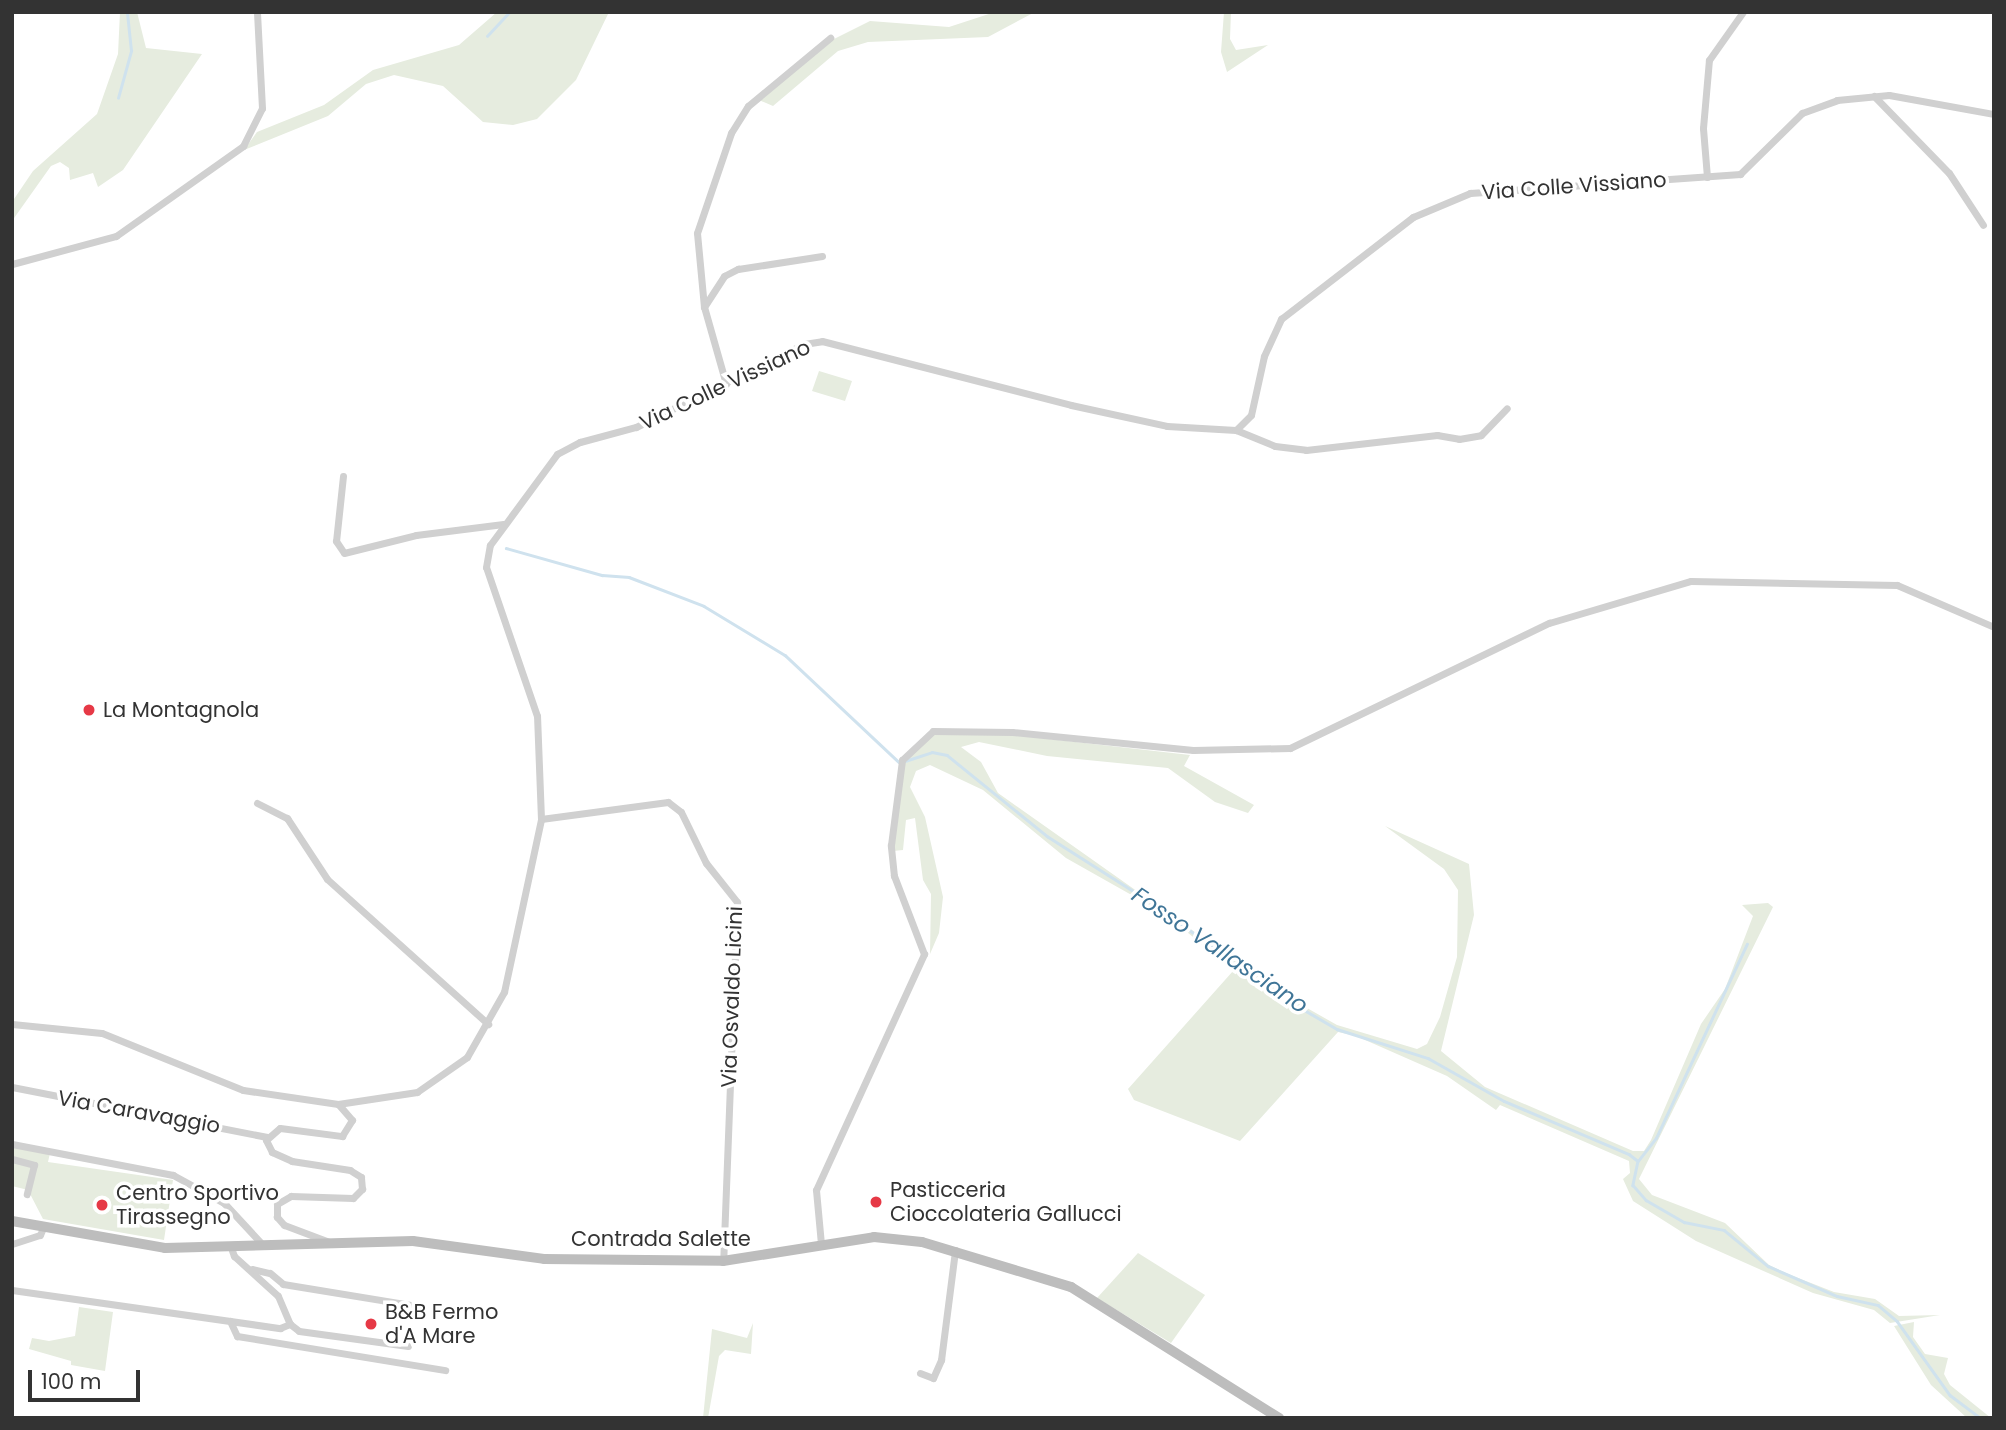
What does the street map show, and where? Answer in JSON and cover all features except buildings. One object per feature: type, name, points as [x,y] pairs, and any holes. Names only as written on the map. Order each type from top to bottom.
[{"type":"main road","name":"Contrada Salette","points":[[12,1221],[165,1248],[413,1241],[544,1259],[723,1261],[821,1244],[897,1238],[955,1250],[1071,1287],[1279,1418]]},
{"type":"street","points":[[12,264],[116,236],[243,146],[262,108],[257,12]]},
{"type":"street","points":[[1707,177],[1703,128],[1709,60],[1743,12]]},
{"type":"street","points":[[726,384],[704,307],[697,233],[731,133],[748,106],[830,38]]},
{"type":"street","points":[[1874,96],[1949,173],[1983,225]]},
{"type":"street","name":"Via Colle Vissiano","points":[[12,1024],[102,1033],[243,1090],[338,1104],[434,1084],[467,1057],[488,1024],[514,959],[541,819],[537,716],[486,567],[490,545],[503,524],[557,454],[635,427],[804,344],[822,341],[1058,402],[1167,425],[1236,430],[1251,415],[1264,356],[1281,319],[1413,217],[1470,193],[1741,174],[1802,113],[1837,100],[1874,96],[1994,114]]},
{"type":"street","points":[[704,307],[724,276],[738,269],[822,256]]},
{"type":"street","points":[[1236,430],[1275,446],[1306,450],[1437,435],[1460,439],[1481,435],[1507,408]]},
{"type":"street","points":[[343,477],[336,541],[344,553],[416,535],[503,524]]},
{"type":"street","points":[[821,1244],[816,1190],[923,954],[890,860],[901,762],[933,731],[971,729],[1185,750],[1290,748],[1549,623],[1691,581],[1897,585],[1994,627]]},
{"type":"street","name":"Via Osvaldo Licini","points":[[541,819],[668,802],[681,812],[706,863],[737,902],[723,1261]]},
{"type":"street","points":[[257,803],[287,818],[327,878],[488,1024]]},
{"type":"street","name":"Via Caravaggio","points":[[12,1087],[267,1137]]},
{"type":"street","points":[[333,1245],[284,1225],[276,1207],[291,1196],[353,1198],[362,1189],[361,1177],[353,1170],[274,1154],[267,1137],[280,1128],[342,1136],[352,1120],[338,1104]]},
{"type":"street","points":[[12,1144],[173,1175],[224,1203],[262,1244]]},
{"type":"street","points":[[12,1159],[34,1165],[27,1194]]},
{"type":"street","points":[[12,1244],[40,1235],[43,1228]]},
{"type":"street","points":[[230,1245],[234,1256],[252,1269],[284,1305],[290,1324],[299,1331],[408,1346]]},
{"type":"street","points":[[920,1373],[933,1378],[941,1360],[955,1250]]},
{"type":"street","points":[[252,1269],[270,1273],[283,1284],[424,1307]]},
{"type":"street","points":[[12,1290],[282,1328],[290,1324]]},
{"type":"street","points":[[230,1321],[237,1336],[445,1370]]},
{"type":"shaded area","points":[[120,12],[137,12],[146,48],[202,54],[123,170],[98,187],[93,173],[70,180],[69,168],[60,162],[51,166],[12,221],[12,202],[33,171],[97,114],[118,54]]},
{"type":"shaded area","points":[[497,12],[609,12],[576,80],[537,119],[513,125],[483,122],[443,86],[394,75],[366,84],[328,116],[244,150],[257,132],[324,105],[373,70],[459,45]]},
{"type":"shaded area","points":[[995,12],[1035,12],[988,37],[868,42],[838,51],[773,106],[759,100],[832,40],[870,21],[949,27]]},
{"type":"shaded area","points":[[1224,12],[1231,12],[1230,39],[1236,50],[1268,45],[1227,72],[1221,52]]},
{"type":"shaded area","points":[[819,371],[852,381],[845,401],[812,391]]},
{"type":"shaded area","points":[[932,734],[1004,734],[1190,755],[1184,766],[1254,805],[1248,813],[1215,802],[1168,768],[1047,756],[979,742],[961,747],[981,762],[998,793],[1284,995],[1337,1025],[1417,1049],[1427,1044],[1440,1017],[1457,957],[1458,890],[1444,869],[1385,826],[1469,864],[1474,915],[1441,1051],[1485,1087],[1633,1151],[1644,1151],[1651,1140],[1701,1024],[1725,989],[1753,916],[1742,905],[1768,903],[1773,907],[1639,1179],[1652,1195],[1725,1223],[1769,1265],[1788,1274],[1834,1292],[1875,1299],[1899,1316],[1940,1315],[1890,1323],[1874,1310],[1813,1293],[1696,1241],[1633,1201],[1623,1179],[1630,1173],[1629,1161],[1500,1105],[1496,1110],[1447,1076],[1356,1036],[1338,1032],[1240,1141],[1134,1100],[1128,1089],[1233,971],[1187,932],[1155,916],[1151,906],[1066,858],[983,790],[930,765],[916,771],[910,787],[925,817],[943,897],[939,933],[930,954],[931,894],[923,880],[915,818],[906,820],[903,850],[893,851],[905,761]]},
{"type":"shaded area","name":"Centro Sportivo Tirassegno","points":[[12,1144],[50,1153],[48,1162],[173,1180],[164,1240],[43,1219],[28,1190],[12,1186]]},
{"type":"shaded area","points":[[1138,1253],[1205,1295],[1171,1343],[1097,1298]]},
{"type":"shaded area","points":[[79,1307],[113,1312],[105,1371],[71,1365],[71,1361],[29,1349],[32,1338],[49,1341],[75,1336]]},
{"type":"shaded area","points":[[1914,1322],[1913,1337],[1925,1354],[1948,1358],[1944,1374],[1950,1385],[1991,1418],[1967,1418],[1931,1385],[1894,1326]]},
{"type":"shaded area","points":[[753,1323],[751,1354],[725,1350],[719,1356],[708,1418],[703,1418],[712,1329],[747,1338]]},
{"type":"waterway","points":[[118,98],[131,51],[127,12]]},
{"type":"waterway","points":[[487,36],[509,12]]},
{"type":"waterway","name":"Fosso Vallasciano","points":[[506,548],[602,575],[629,577],[704,606],[785,655],[899,762]]},
{"type":"waterway","name":"Fosso Vallasciano","points":[[905,761],[932,752],[947,755],[1047,836],[1160,908],[1270,990],[1337,1029],[1428,1058],[1504,1101],[1629,1154],[1638,1161],[1633,1185],[1646,1200],[1684,1222],[1724,1230],[1768,1266],[1837,1296],[1878,1305],[1897,1321],[1950,1395],[1980,1418]]},
{"type":"waterway","points":[[1638,1161],[1656,1138],[1747,944]]},
{"type":"place","name":"La Montagnola","points":[[89,710]]},
{"type":"place","name":"Pasticceria Cioccolateria Gallucci","points":[[876,1202]]},
{"type":"place","name":"Centro Sportivo Tirassegno","points":[[102,1205]]},
{"type":"place","name":"B&B Fermo d'A Mare","points":[[371,1324]]}]
